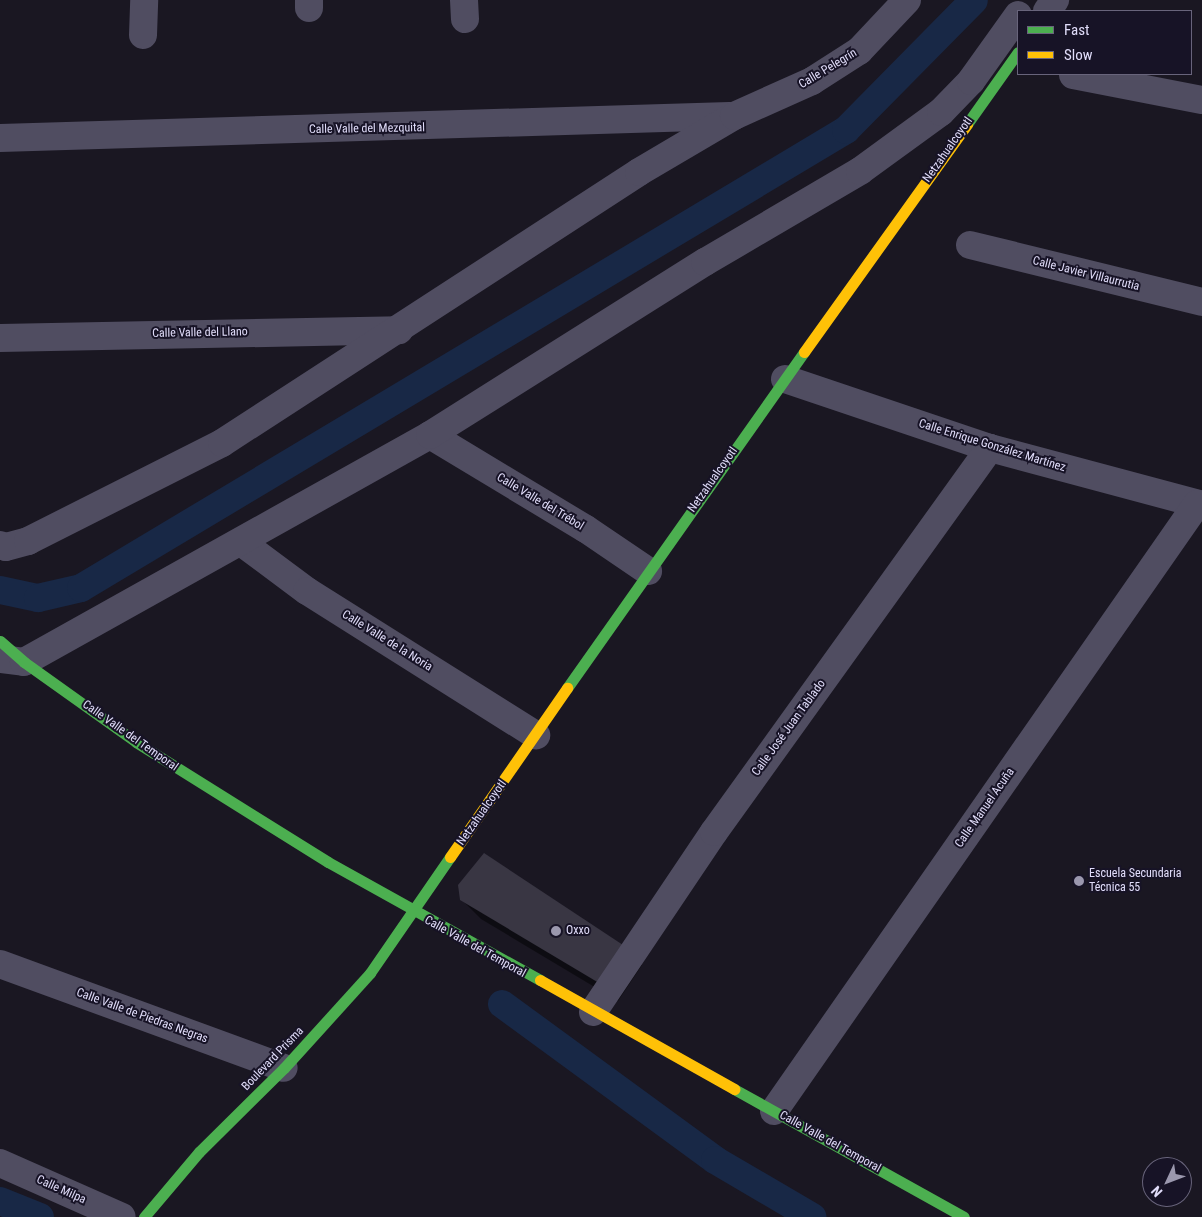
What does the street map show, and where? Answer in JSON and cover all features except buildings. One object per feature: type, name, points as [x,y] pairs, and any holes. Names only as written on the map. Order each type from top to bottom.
[{"type":"street","points":[[143,34],[144,0]]},
{"type":"street","name":"Calle Pelegrín","points":[[734,116],[812,81],[859,51],[907,0]]},
{"type":"street","points":[[12,661],[240,542],[430,435],[605,324],[907,139],[942,112],[971,81],[1017,16]]},
{"type":"street","name":"Netzahualcoyotl","points":[[413,913],[648,571],[1017,53]]},
{"type":"street","points":[[1073,75],[1202,100]]},
{"type":"street","points":[[0,545],[6,547],[28,541],[222,443],[399,330],[466,283],[734,116]]},
{"type":"street","name":"Calle Valle del Mezquital","points":[[0,138],[734,116]]},
{"type":"street","name":"Calle Javier Villaurrutia","points":[[970,245],[1202,302]]},
{"type":"street","name":"Calle Valle del Llano","points":[[0,338],[399,330]]},
{"type":"street","name":"Calle Enrique González Martínez","points":[[785,379],[990,448],[1200,504]]},
{"type":"street","name":"Calle Valle del Trébol","points":[[430,435],[586,529],[648,571]]},
{"type":"street","name":"Calle José Juan Tablado","points":[[593,1012],[714,832],[990,448]]},
{"type":"street","name":"Calle Manuel Acuña","points":[[774,1111],[1200,504]]},
{"type":"street","name":"Calle Valle de la Noria","points":[[240,542],[300,586],[536,735]]},
{"type":"street","name":"Calle Valle del Temporal","points":[[0,640],[12,661],[225,801],[413,913],[964,1217]]},
{"type":"street","name":"Boulevard Prisma","points":[[144,1217],[199,1152],[284,1068],[370,973],[413,913]]},
{"type":"street","name":"Calle Valle de Piedras Negras","points":[[0,964],[284,1068]]},
{"type":"street","name":"Calle Milpa","points":[[0,1163],[122,1217]]},
{"type":"waterway","points":[[0,590],[38,598],[81,588],[846,130],[974,0]]},
{"type":"waterway","points":[[502,1004],[715,1160],[812,1217]]},
{"type":"waterway","points":[[0,1201],[40,1217]]},
{"type":"traffic: fast","points":[[967,124],[1017,53]]},
{"type":"traffic: fast","points":[[567,688],[804,352]]},
{"type":"traffic: fast","points":[[0,641],[24,662],[136,742],[328,862],[540,980]]},
{"type":"traffic: fast","points":[[144,1217],[199,1152],[284,1068],[370,973],[450,857]]},
{"type":"traffic: fast","points":[[734,1089],[964,1217]]},
{"type":"traffic: slow","points":[[804,352],[967,124]]},
{"type":"traffic: slow","points":[[450,857],[567,688]]},
{"type":"traffic: slow","points":[[540,980],[734,1089]]},
{"type":"place","name":"Escuela Secundaria Técnica 55","points":[[1079,881]]},
{"type":"place","name":"Oxxo","points":[[556,931]]}]
